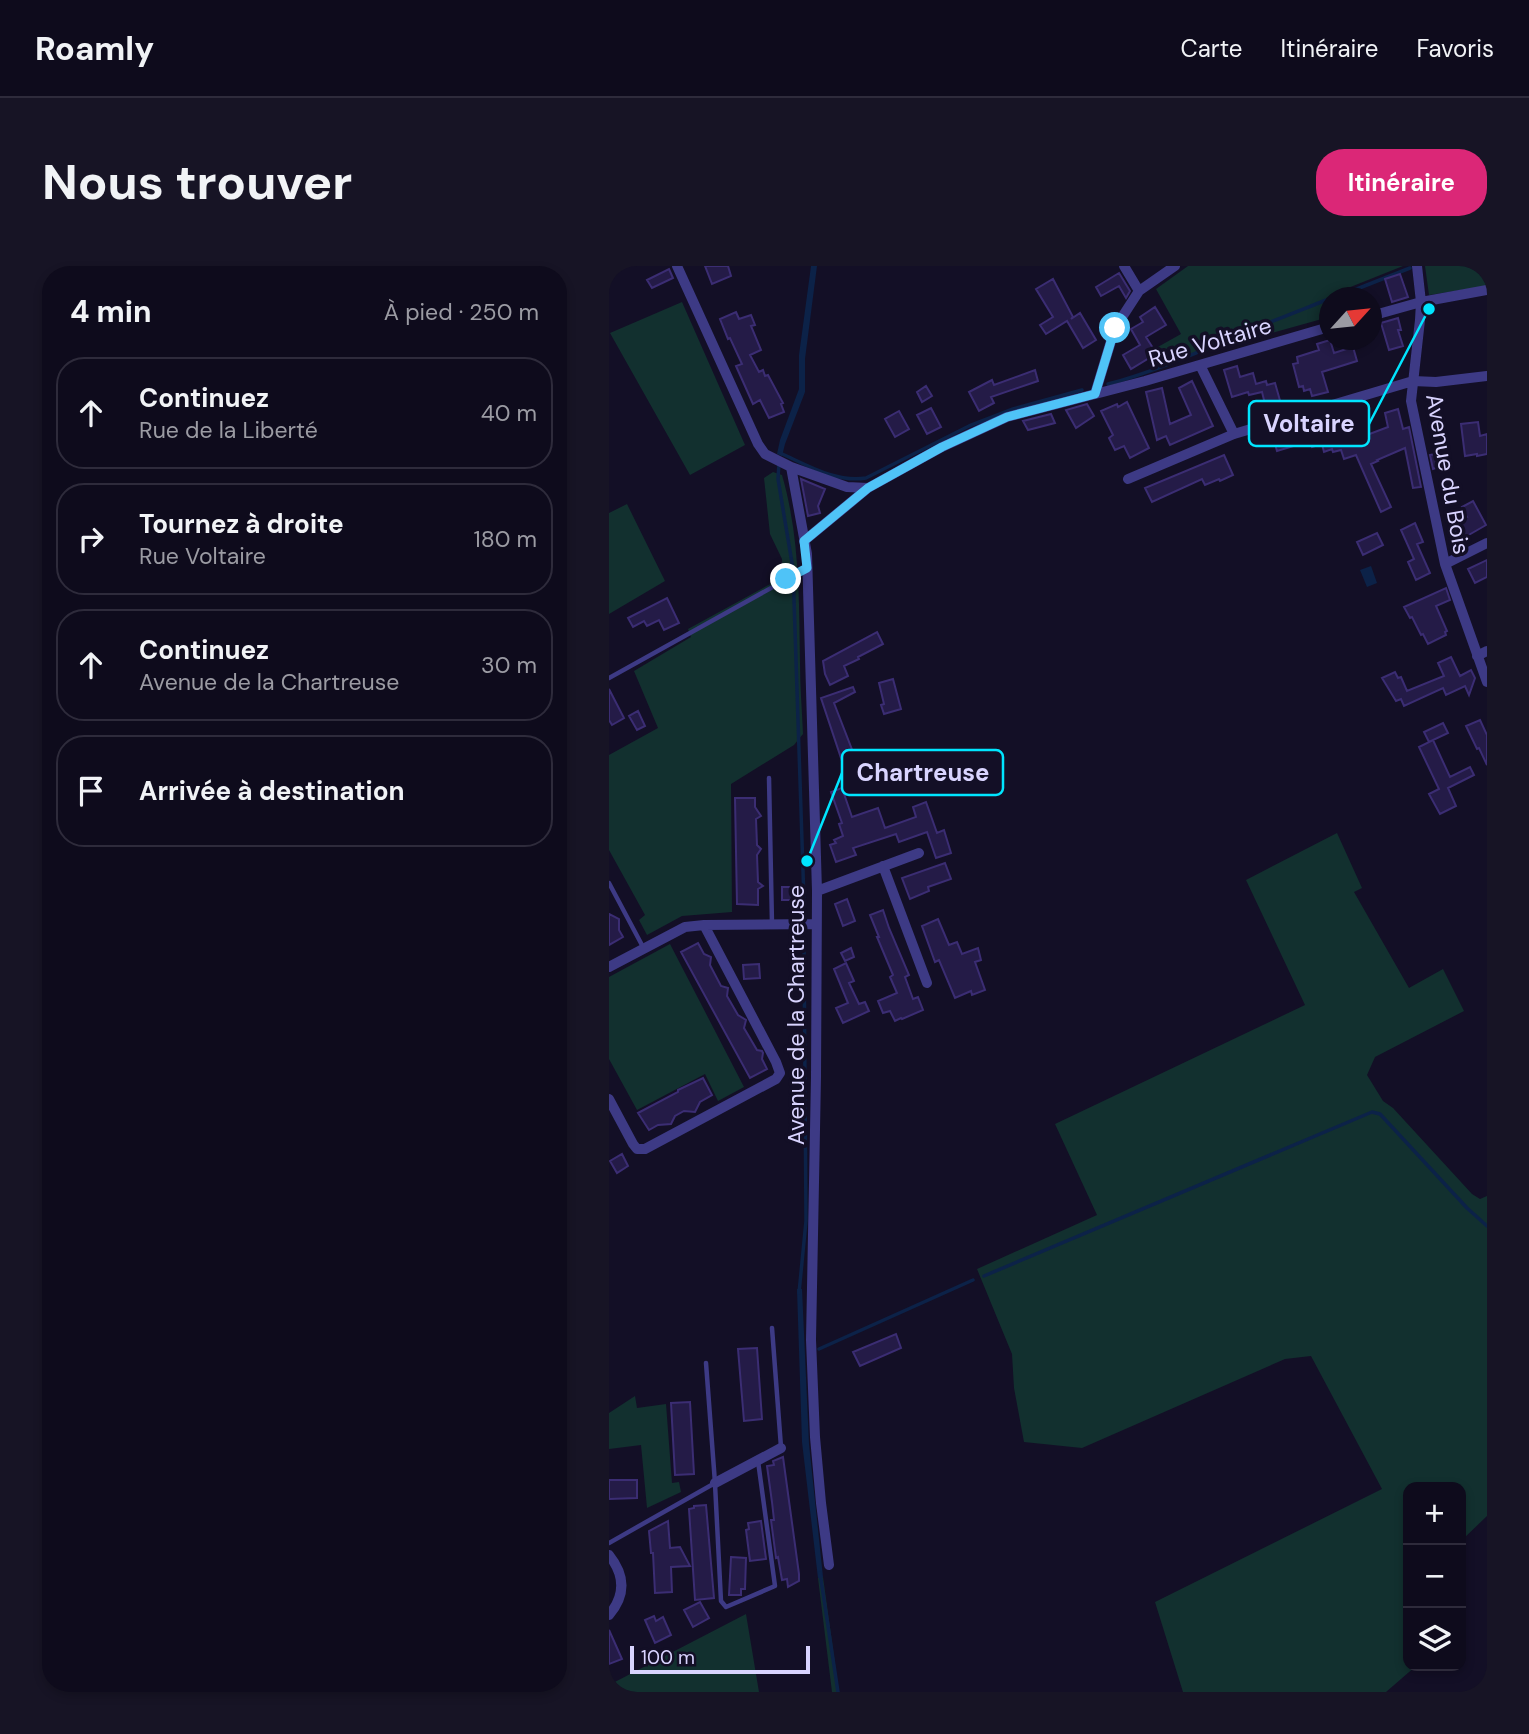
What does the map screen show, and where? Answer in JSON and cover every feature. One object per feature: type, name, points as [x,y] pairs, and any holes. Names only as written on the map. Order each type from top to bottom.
[{"type":"street","points":[[677,266],[758,444],[765,454],[791,467],[848,487],[868,488]]},
{"type":"street","points":[[1124,266],[1139,291]]},
{"type":"street","points":[[1095,394],[1115,328],[1139,291],[1175,266]]},
{"type":"street","name":"Avenue du Bois","points":[[1417,266],[1420,302],[1411,401],[1445,564],[1482,653],[1487,682]]},
{"type":"street","points":[[1382,313],[1420,302],[1487,290]]},
{"type":"street","name":"Rue Voltaire","points":[[804,541],[868,488],[942,447],[1007,417],[1319,330]]},
{"type":"street","points":[[1200,365],[1234,434]]},
{"type":"street","points":[[1128,479],[1234,434],[1413,381],[1436,382],[1487,376]]},
{"type":"street","name":"Avenue de la Chartreuse","points":[[791,467],[804,541],[817,891],[811,1340],[815,1437],[829,1565]]},
{"type":"street","points":[[1445,564],[1487,543]]},
{"type":"street","points":[[817,891],[919,853]]},
{"type":"street","points":[[883,866],[927,983]]},
{"type":"street","points":[[609,967],[685,927],[816,924]]},
{"type":"street","points":[[609,1099],[633,1144],[637,1149],[645,1149],[776,1079],[780,1073],[704,925]]},
{"type":"street","points":[[715,1483],[781,1448]]},
{"type":"street","points":[[609,1555],[619,1568],[622,1587],[618,1601],[609,1615]]},
{"type":"lane","points":[[609,678],[803,570]]},
{"type":"lane","points":[[769,778],[772,925]]},
{"type":"lane","points":[[609,883],[644,949]]},
{"type":"lane","points":[[772,1328],[781,1448]]},
{"type":"lane","points":[[706,1363],[721,1601],[726,1606],[775,1586],[758,1461]]},
{"type":"lane","points":[[609,1543],[715,1483]]},
{"type":"green space","points":[[1188,266],[1403,266],[1350,287],[1319,287],[1319,320],[1162,364],[1156,348],[1181,334],[1156,289]]},
{"type":"green space","points":[[1425,266],[1487,266],[1487,286],[1429,295]]},
{"type":"green space","points":[[682,302],[745,445],[690,475],[610,333]]},
{"type":"green space","points":[[773,472],[782,475],[795,545],[803,734],[794,745],[731,784],[732,912],[682,916],[647,935],[639,920],[645,915],[609,850],[609,755],[658,728],[634,671],[691,637],[688,629],[783,577],[782,559],[770,534],[764,478]]},
{"type":"green space","points":[[627,504],[665,581],[609,614],[609,513]]},
{"type":"green space","points":[[1337,833],[1362,888],[1354,892],[1409,988],[1443,969],[1464,1011],[1375,1057],[1367,1075],[1383,1101],[1393,1108],[1472,1194],[1480,1199],[1487,1196],[1487,1516],[1466,1536],[1466,1482],[1403,1482],[1403,1671],[1410,1671],[1386,1692],[1183,1692],[1155,1602],[1382,1489],[1311,1356],[1285,1359],[1082,1448],[1024,1442],[1014,1388],[1012,1354],[977,1269],[1097,1215],[1055,1124],[1305,1005],[1246,880]]},
{"type":"green space","points":[[670,944],[744,1087],[718,1101],[705,1074],[637,1110],[609,1059],[609,977]]},
{"type":"green space","points":[[635,1396],[637,1408],[666,1404],[672,1483],[679,1482],[681,1492],[647,1508],[641,1445],[609,1449],[609,1413]]},
{"type":"green space","points":[[823,1577],[839,1692],[832,1692],[818,1578]]},
{"type":"green space","points":[[746,1614],[759,1692],[609,1692],[609,1685]]},
{"type":"water","points":[[811,266],[817,266],[805,359],[805,392],[782,456],[777,454],[780,440],[799,389],[799,355]]},
{"type":"water","points":[[1371,566],[1377,583],[1367,587],[1360,570]]},
{"type":"water","points":[[797,1289],[802,1289],[809,1444],[823,1577],[818,1578],[802,1442]]},
{"type":"building","points":[[705,266],[728,266],[731,276],[712,284]]},
{"type":"building","points":[[669,269],[673,278],[652,288],[647,280]]},
{"type":"building","points":[[1119,273],[1130,291],[1126,298],[1119,286],[1101,296],[1096,287]]},
{"type":"building","points":[[1400,274],[1408,297],[1392,302],[1385,279]]},
{"type":"building","points":[[1053,279],[1073,317],[1071,319],[1080,313],[1096,340],[1083,348],[1067,321],[1046,334],[1040,325],[1053,317],[1036,289]]},
{"type":"building","points":[[1155,307],[1166,325],[1146,337],[1154,355],[1131,369],[1123,355],[1140,345],[1131,329],[1143,322],[1140,317]]},
{"type":"building","points":[[736,312],[739,319],[751,315],[755,325],[751,326],[761,350],[750,355],[759,372],[763,370],[765,376],[768,375],[783,403],[784,412],[769,418],[760,400],[753,404],[736,366],[742,364],[720,319]]},
{"type":"building","points":[[1398,318],[1401,330],[1398,330],[1403,346],[1389,350],[1382,323]]},
{"type":"building","points":[[1319,350],[1333,350],[1334,353],[1354,350],[1357,361],[1322,372],[1328,392],[1312,396],[1310,389],[1304,391],[1303,386],[1299,387],[1293,364],[1298,363],[1297,357]]},
{"type":"building","points":[[1237,366],[1240,377],[1253,373],[1256,384],[1266,381],[1267,385],[1275,383],[1281,404],[1266,408],[1262,392],[1249,395],[1248,392],[1232,397],[1224,370]]},
{"type":"building","points":[[1035,370],[1038,381],[991,397],[994,403],[979,411],[969,392],[992,380],[994,385]]},
{"type":"building","points":[[1192,381],[1213,426],[1170,445],[1166,436],[1157,440],[1146,392],[1162,388],[1170,424],[1191,415],[1179,388]]},
{"type":"building","points":[[926,386],[932,396],[922,402],[917,392]]},
{"type":"building","points":[[1127,402],[1149,448],[1130,458],[1124,446],[1115,450],[1109,438],[1113,435],[1101,411]]},
{"type":"building","points":[[1087,404],[1094,416],[1076,428],[1066,410]]},
{"type":"building","points":[[931,408],[941,427],[927,434],[917,415]]},
{"type":"building","points":[[1398,409],[1403,429],[1409,427],[1421,487],[1413,488],[1405,448],[1377,460],[1371,464],[1391,507],[1381,512],[1356,455],[1344,459],[1341,450],[1324,452],[1322,444],[1312,447],[1308,434],[1321,430],[1324,439],[1351,431],[1346,416],[1359,411],[1367,435],[1388,427],[1385,413]]},
{"type":"building","points":[[899,411],[909,429],[895,437],[885,419]]},
{"type":"building","points":[[1051,414],[1055,423],[1028,430],[1023,421]]},
{"type":"building","points":[[1478,422],[1480,436],[1487,434],[1487,454],[1465,456],[1461,424]]},
{"type":"building","points":[[1295,430],[1300,444],[1277,451],[1273,437]]},
{"type":"building","points":[[1444,452],[1446,465],[1433,469],[1430,455]]},
{"type":"building","points":[[1224,455],[1233,475],[1205,485],[1202,479],[1152,502],[1145,488]]},
{"type":"building","points":[[801,479],[825,489],[818,506],[820,513],[808,516]]},
{"type":"building","points":[[1473,501],[1486,525],[1460,540],[1451,524],[1467,517],[1462,507]]},
{"type":"building","points":[[1415,523],[1423,542],[1417,544],[1430,573],[1416,580],[1408,562],[1414,559],[1401,530]]},
{"type":"building","points":[[1377,533],[1383,545],[1363,555],[1357,542]]},
{"type":"building","points":[[1487,560],[1487,577],[1475,583],[1468,569]]},
{"type":"building","points":[[1446,588],[1450,600],[1436,606],[1447,631],[1446,635],[1428,644],[1404,607]]},
{"type":"building","points":[[667,598],[679,623],[664,630],[659,620],[647,626],[644,621],[633,627],[628,618]]},
{"type":"building","points":[[877,632],[883,644],[844,666],[848,676],[830,685],[823,661]]},
{"type":"building","points":[[1451,657],[1460,676],[1471,670],[1475,678],[1469,695],[1465,686],[1446,695],[1443,688],[1404,706],[1401,699],[1396,701],[1382,678],[1395,672],[1398,678],[1401,677],[1407,691],[1444,676],[1438,663]]},
{"type":"building","points":[[893,679],[901,709],[884,714],[879,683]]},
{"type":"building","points":[[853,687],[855,692],[834,703],[858,765],[845,770],[821,698]]},
{"type":"building","points":[[609,689],[624,718],[612,725],[609,720]]},
{"type":"building","points":[[638,711],[645,726],[637,730],[629,716]]},
{"type":"building","points":[[1480,720],[1487,735],[1487,765],[1466,726]]},
{"type":"building","points":[[1443,723],[1448,733],[1429,742],[1424,732]]},
{"type":"building","points":[[1433,740],[1450,777],[1470,767],[1474,775],[1448,788],[1456,806],[1440,814],[1429,794],[1439,789],[1419,747]]},
{"type":"building","points":[[842,788],[852,817],[878,808],[885,828],[916,817],[913,807],[926,802],[937,833],[944,830],[951,853],[936,858],[927,832],[899,842],[896,834],[853,848],[856,855],[836,862],[830,845],[843,836],[839,824],[842,823],[831,792]]},
{"type":"building","points":[[735,798],[755,798],[755,807],[761,816],[756,819],[757,845],[761,849],[757,855],[758,882],[763,886],[758,889],[758,905],[737,904]]},
{"type":"building","points":[[945,863],[951,879],[928,887],[929,891],[910,899],[902,878]]},
{"type":"building","points":[[782,887],[792,887],[792,900],[782,900]]},
{"type":"building","points":[[847,899],[855,921],[843,926],[835,904]]},
{"type":"building","points":[[883,910],[909,975],[905,977],[913,999],[918,997],[923,1010],[895,1021],[890,1011],[883,1013],[878,1001],[897,993],[890,977],[893,975],[870,915]]},
{"type":"building","points":[[609,914],[619,919],[619,930],[623,937],[609,945]]},
{"type":"building","points":[[938,919],[949,945],[957,942],[962,954],[978,948],[981,960],[975,962],[985,990],[972,995],[971,991],[955,998],[939,960],[935,962],[922,926]]},
{"type":"building","points":[[698,943],[704,954],[711,957],[710,965],[721,986],[728,988],[727,996],[738,1015],[746,1020],[744,1028],[757,1050],[763,1053],[762,1059],[767,1069],[750,1078],[681,952]]},
{"type":"building","points":[[851,948],[854,957],[845,961],[841,953]]},
{"type":"building","points":[[846,963],[854,981],[849,983],[859,1004],[865,1002],[869,1011],[843,1023],[836,1008],[848,1003],[834,969]]},
{"type":"building","points":[[759,964],[760,978],[744,979],[743,965]]},
{"type":"building","points":[[703,1078],[712,1095],[700,1102],[695,1112],[684,1111],[675,1116],[671,1124],[658,1125],[649,1130],[638,1113]]},
{"type":"building","points":[[622,1154],[628,1166],[617,1173],[610,1161]]},
{"type":"building","points":[[896,1334],[901,1348],[860,1366],[853,1352]]},
{"type":"building","points":[[757,1348],[762,1419],[744,1421],[738,1349]]},
{"type":"building","points":[[690,1402],[694,1474],[675,1475],[671,1403]]},
{"type":"building","points":[[783,1457],[799,1574],[799,1581],[788,1587],[787,1579],[782,1580],[778,1557],[776,1558],[767,1466],[774,1465],[773,1461]]},
{"type":"building","points":[[609,1480],[637,1480],[637,1498],[609,1499]]},
{"type":"building","points":[[706,1505],[714,1598],[695,1600],[689,1509]]},
{"type":"building","points":[[668,1521],[670,1548],[680,1547],[690,1566],[671,1567],[672,1592],[655,1593],[649,1531]]},
{"type":"building","points":[[761,1521],[766,1559],[750,1561],[746,1530],[749,1529],[748,1523]]},
{"type":"building","points":[[731,1557],[746,1558],[745,1589],[741,1589],[741,1595],[729,1595]]},
{"type":"building","points":[[700,1602],[709,1618],[693,1627],[684,1610]]},
{"type":"building","points":[[654,1616],[656,1621],[663,1617],[671,1635],[655,1643],[645,1620]]},
{"type":"building","points":[[609,1630],[622,1659],[609,1664]]},
{"type":"waterway","points":[[1362,287],[1410,268]]},
{"type":"waterway","points":[[1108,384],[1169,364],[1319,303]]},
{"type":"waterway","points":[[780,453],[833,475],[866,478],[969,426],[1013,409],[1082,390]]},
{"type":"waterway","points":[[779,463],[778,479],[793,569],[804,901]]},
{"type":"waterway","points":[[799,1293],[806,1221],[804,945]]},
{"type":"waterway","points":[[984,1276],[1372,1112],[1380,1114],[1487,1226]]},
{"type":"waterway","points":[[819,1349],[973,1280]]},
{"type":"waterway","points":[[820,1573],[838,1692]]},
{"type":"place","name":"Voltaire","points":[[1429,309]]},
{"type":"place","name":"Chartreuse","points":[[807,861]]},
{"type":"route","points":[[786,579],[807,568],[804,541],[868,488],[942,447],[1007,417],[1095,394],[1115,328]]}]
